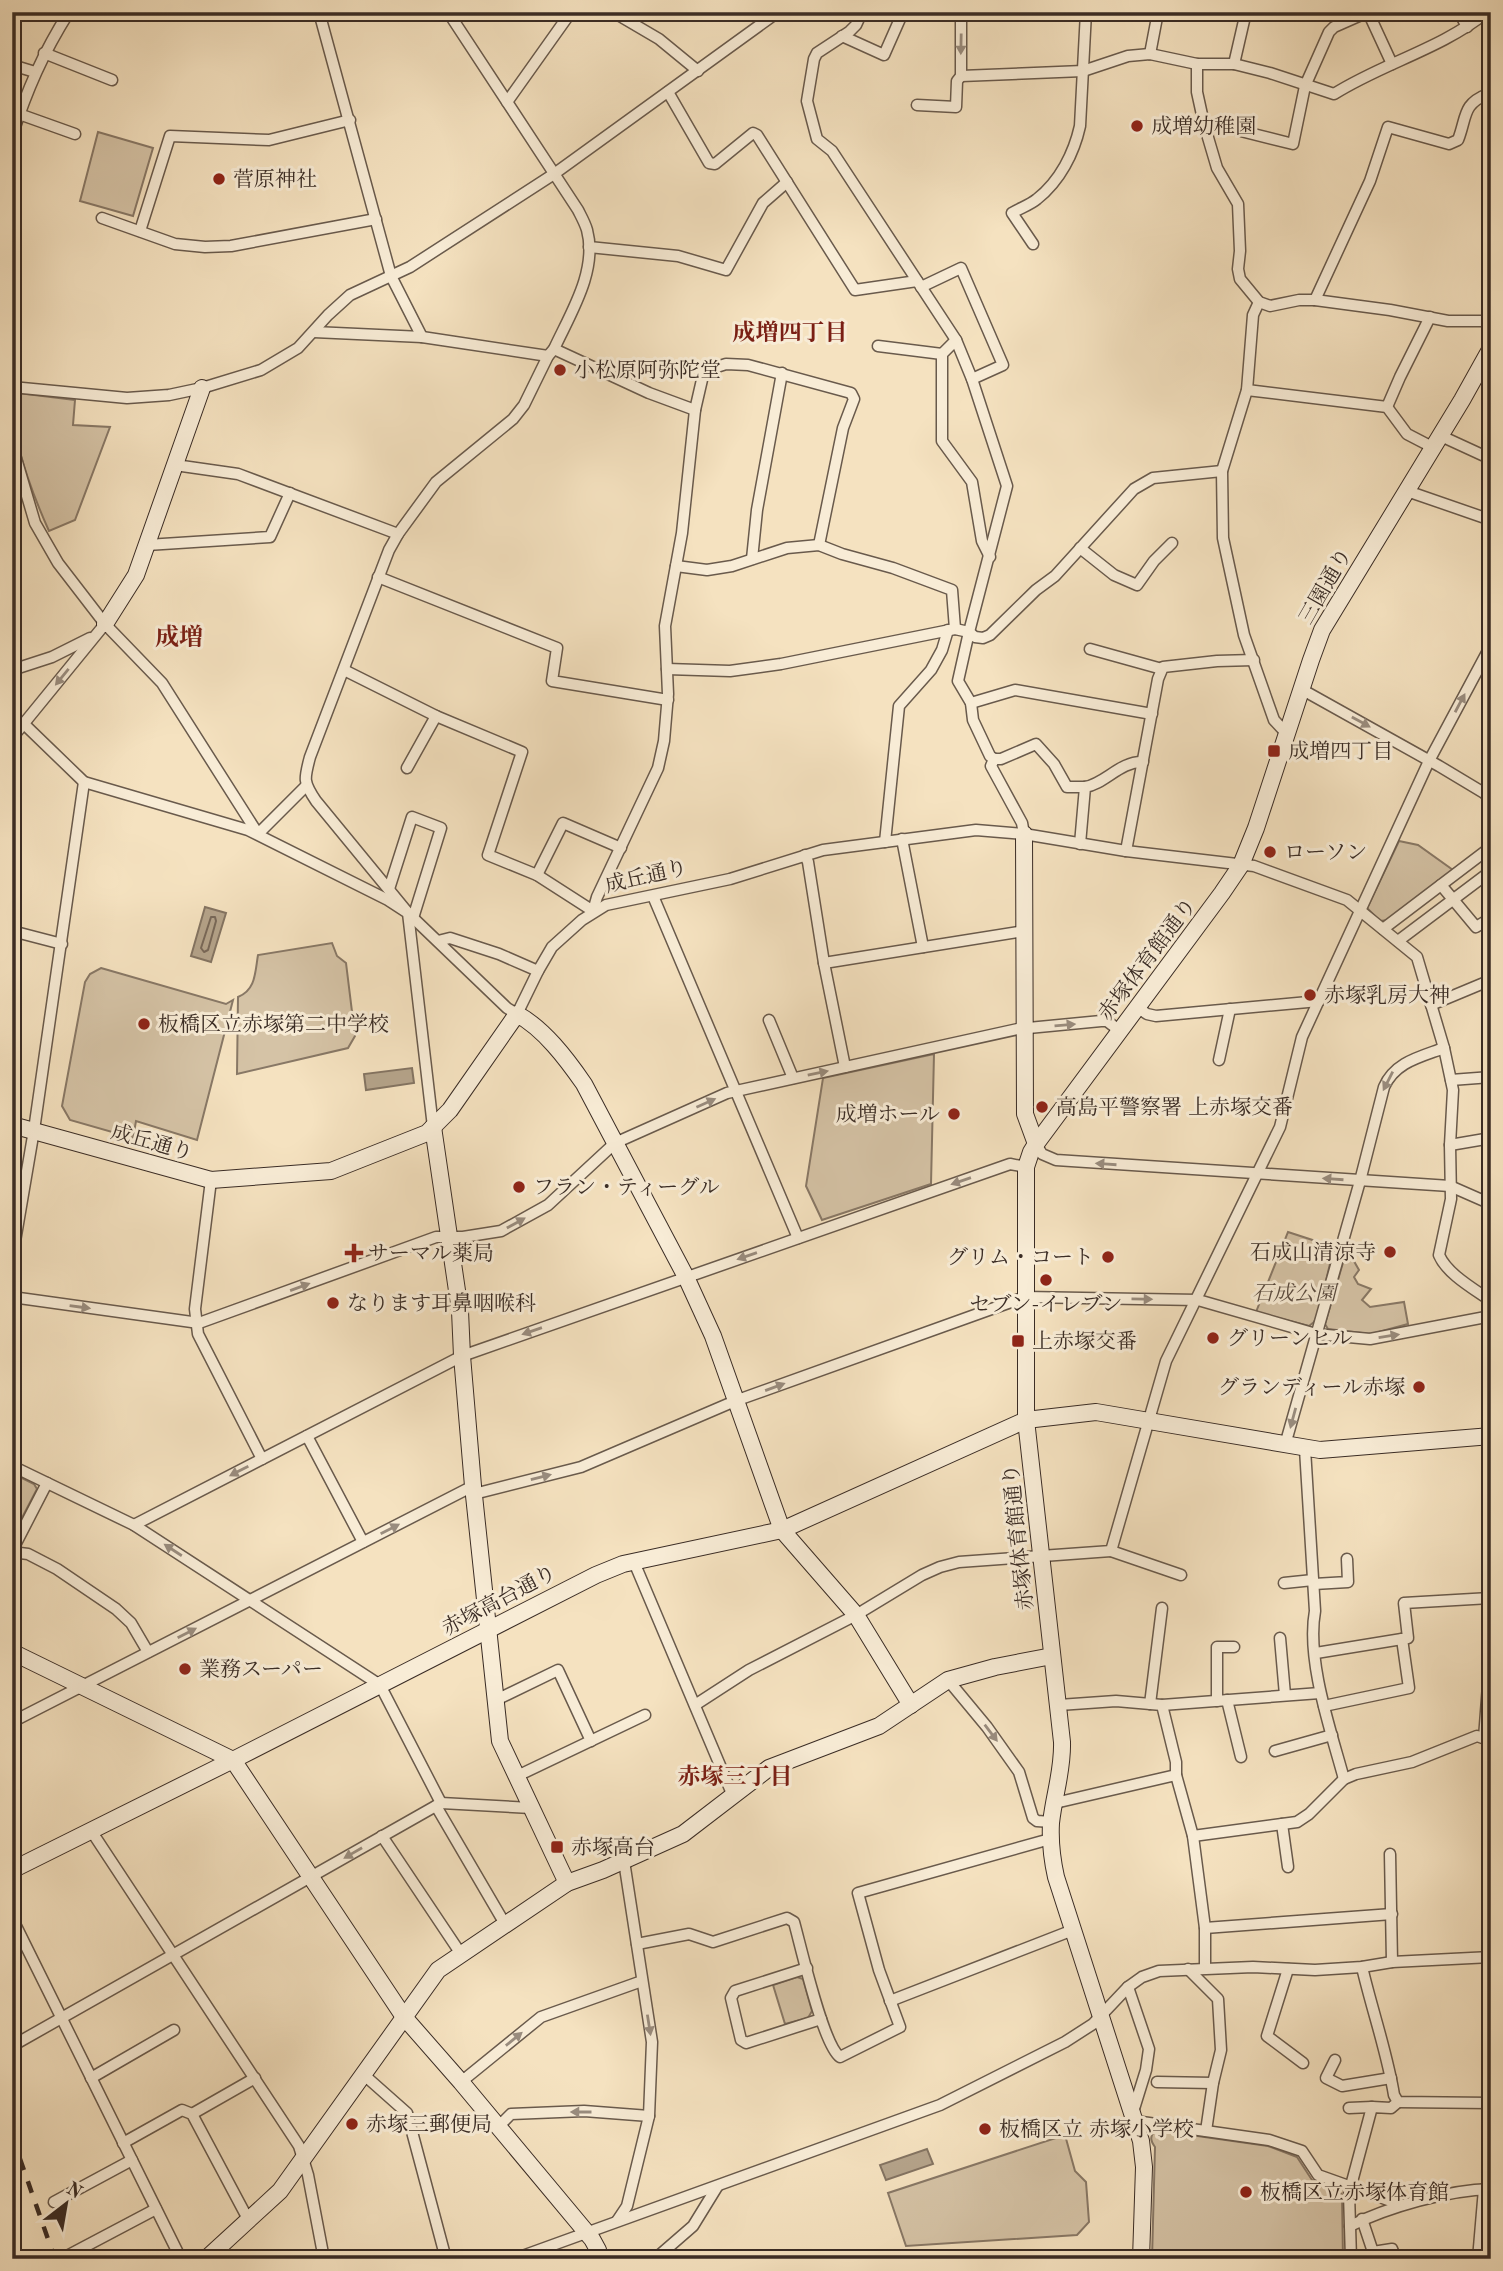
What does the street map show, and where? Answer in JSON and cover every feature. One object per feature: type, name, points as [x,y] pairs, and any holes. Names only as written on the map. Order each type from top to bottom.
[{"type":"street","points":[[12,136],[35,72],[69,12]]},
{"type":"street","points":[[319,12],[391,276],[422,337]]},
{"type":"street","points":[[411,916],[306,786],[306,772],[378,577],[398,534],[436,482],[513,419],[524,405],[580,293],[588,268],[589,247],[587,230],[578,210],[448,12]]},
{"type":"street","points":[[507,102],[571,12]]},
{"type":"street","points":[[614,12],[659,39],[698,71]]},
{"type":"street","points":[[12,387],[127,398],[169,395],[261,370],[299,348],[328,314],[350,295],[410,267],[554,174],[778,12]]},
{"type":"street","points":[[862,12],[856,25],[817,52],[814,59],[807,102],[817,139],[832,151],[957,340],[1007,486],[958,681],[971,703],[973,720],[994,759],[1036,744],[1054,764],[1067,787],[1094,786],[1102,778],[1131,764],[1143,762]]},
{"type":"street","points":[[842,36],[884,55],[902,12]]},
{"type":"street","points":[[917,105],[956,107],[957,81],[961,76],[961,12]]},
{"type":"street","points":[[1033,244],[1012,213],[1037,199],[1059,176],[1076,143],[1080,126],[1086,12]]},
{"type":"street","points":[[1150,54],[1158,12]]},
{"type":"street","points":[[1234,64],[1246,12]]},
{"type":"street","points":[[1204,124],[1293,144],[1305,86],[1329,32],[1334,27],[1368,12],[1392,64]]},
{"type":"street","points":[[1460,12],[1466,27]]},
{"type":"street","points":[[961,76],[1083,71],[1128,55],[1150,54],[1197,64],[1234,64],[1334,94],[1358,79],[1428,49],[1487,12]]},
{"type":"street","points":[[44,53],[113,80]]},
{"type":"street","points":[[1197,64],[1197,92],[1204,124],[1217,167],[1238,204],[1240,279],[1259,302],[1270,306],[1299,300],[1315,300],[1448,321],[1491,321]]},
{"type":"street","points":[[12,65],[35,72]]},
{"type":"street","points":[[1315,300],[1370,181],[1388,127],[1449,144],[1458,140],[1468,106],[1475,99],[1488,94],[1490,87]]},
{"type":"street","points":[[668,92],[709,163],[715,164],[754,133],[757,135],[855,290],[918,284],[961,268],[1003,365],[972,379]]},
{"type":"street","points":[[19,114],[75,134]]},
{"type":"street","points":[[140,231],[170,136],[269,140],[350,120]]},
{"type":"street","points":[[589,247],[678,257],[726,270],[763,203],[787,182]]},
{"type":"street","points":[[102,218],[175,244],[205,247],[231,246],[376,219]]},
{"type":"street","points":[[1259,302],[1253,315],[1247,390],[1222,471],[1223,538],[1244,635],[1274,720],[1287,734]]},
{"type":"street","points":[[1388,407],[1430,317]]},
{"type":"street","points":[[314,332],[422,337],[551,352],[695,410]]},
{"type":"street","points":[[957,340],[942,354],[942,441],[972,482],[982,541],[990,557]]},
{"type":"street","points":[[878,346],[942,354]]},
{"type":"street","name":"三園通り","points":[[1241,865],[1256,828],[1316,645],[1330,615],[1437,442],[1491,348]]},
{"type":"street","points":[[344,670],[436,716],[522,752],[488,855],[537,875],[593,911],[597,897],[658,768],[668,701],[665,626],[682,533],[695,410],[704,371],[726,364],[748,365],[851,393],[855,399],[843,428],[819,545]]},
{"type":"street","points":[[752,559],[757,510],[782,373]]},
{"type":"street","points":[[12,738],[101,629],[136,575],[202,388]]},
{"type":"street","points":[[1247,390],[1388,407],[1407,434],[1491,459]]},
{"type":"street","points":[[12,445],[35,523],[58,563],[101,629],[162,683],[258,834]]},
{"type":"street","points":[[175,465],[238,474],[398,534]]},
{"type":"street","points":[[667,669],[730,671],[780,664],[951,630],[969,632],[975,637],[984,638],[1055,576],[1134,489],[1153,478],[1222,471]]},
{"type":"street","points":[[1407,491],[1491,520]]},
{"type":"street","points":[[147,545],[270,537],[289,493]]},
{"type":"street","points":[[1080,548],[1114,575],[1137,585],[1154,561],[1172,543]]},
{"type":"street","points":[[676,566],[707,569],[732,566],[787,548],[819,545],[951,590],[951,630],[931,670],[899,706],[886,842]]},
{"type":"street","points":[[378,577],[557,648],[552,681],[668,701]]},
{"type":"street","points":[[12,670],[75,647],[101,629]]},
{"type":"street","points":[[1111,1551],[1166,1361],[1280,1127],[1302,1037],[1360,909],[1429,761],[1491,645]]},
{"type":"street","points":[[1090,649],[1162,669],[1217,661],[1254,660]]},
{"type":"street","points":[[1126,850],[1162,669]]},
{"type":"street","points":[[1301,689],[1484,793],[1491,800]]},
{"type":"street","points":[[971,703],[1015,690],[1152,714]]},
{"type":"street","points":[[407,768],[436,716]]},
{"type":"street","points":[[24,724],[84,782],[203,815],[258,834],[388,900],[411,916],[507,1008],[535,1026],[575,1071],[587,1090],[686,1277],[713,1336],[782,1530],[856,1615],[911,1705]]},
{"type":"street","points":[[994,759],[990,766],[1022,823],[1024,834],[1025,1114],[1042,1154],[1056,1160],[1450,1186],[1491,1204]]},
{"type":"street","points":[[13,1254],[62,944],[84,782]]},
{"type":"street","points":[[258,834],[306,786]]},
{"type":"street","points":[[1080,844],[1085,787]]},
{"type":"street","points":[[389,889],[411,817],[441,828],[411,916],[433,1128],[460,1311],[461,1356],[501,1745],[567,1883]]},
{"type":"street","points":[[537,875],[563,823],[621,848]]},
{"type":"street","name":"成丘通り","points":[[12,1125],[211,1180],[331,1171],[427,1133],[433,1128],[450,1110],[517,1014],[552,947],[593,911],[621,900],[653,896],[730,879],[824,849],[976,830],[1024,834],[1080,844],[1254,866],[1347,900],[1416,957],[1444,1048],[1453,1090],[1451,1199],[1439,1255],[1442,1262],[1469,1286],[1491,1301]]},
{"type":"street","points":[[902,839],[923,947]]},
{"type":"street","points":[[1383,929],[1490,848]]},
{"type":"street","points":[[805,855],[845,1067]]},
{"type":"street","name":"赤塚体育館通り","points":[[1141,2259],[1144,2158],[1134,2117],[1056,1877],[1051,1839],[1051,1822],[1062,1754],[1059,1705],[1026,1420],[1026,1167],[1036,1144],[1241,865]]},
{"type":"street","points":[[1398,941],[1491,871]]},
{"type":"street","points":[[1441,885],[1476,927],[1491,918]]},
{"type":"street","points":[[653,896],[798,1238]]},
{"type":"street","points":[[12,931],[62,944]]},
{"type":"street","points":[[824,963],[1024,931]]},
{"type":"street","points":[[438,941],[450,938],[499,954],[538,971]]},
{"type":"street","points":[[1431,1006],[1491,980]]},
{"type":"street","points":[[1137,1007],[1156,1016],[1319,1001]]},
{"type":"street","points":[[1219,1060],[1230,1009]]},
{"type":"street","points":[[769,1020],[793,1078]]},
{"type":"street","points":[[12,1297],[200,1323],[436,1237],[501,1231],[548,1205],[615,1143],[735,1091],[1025,1028],[1107,1021],[1120,1031]]},
{"type":"street","points":[[1285,1445],[1389,1076],[1396,1068],[1444,1048]]},
{"type":"street","points":[[1451,1080],[1491,1077]]},
{"type":"street","points":[[1450,1145],[1491,1138]]},
{"type":"street","points":[[134,1525],[461,1356],[1010,1164],[1026,1167]]},
{"type":"street","points":[[211,1180],[195,1309],[198,1334],[262,1459]]},
{"type":"street","points":[[12,1722],[363,1542],[474,1490],[581,1467],[736,1401],[1025,1297],[1198,1300],[1316,1334],[1370,1339],[1491,1316]]},
{"type":"street","name":"赤塚高台通り","points":[[12,1870],[92,1832],[596,1574],[634,1562],[782,1530],[1026,1420],[1091,1411],[1320,1450],[1491,1436]]},
{"type":"street","points":[[307,1436],[363,1542]]},
{"type":"street","points":[[1305,1449],[1314,1582],[1313,1625],[1320,1693],[1344,1780]]},
{"type":"street","points":[[12,1466],[134,1525],[380,1685],[438,1805],[505,1924]]},
{"type":"street","points":[[47,1483],[12,1551],[28,1554],[57,1569],[116,1609],[131,1623],[148,1652]]},
{"type":"street","points":[[1193,1836],[1297,1822],[1344,1780],[1356,1774],[1412,1762],[1477,1736],[1487,1740],[1491,1548]]},
{"type":"street","points":[[695,1704],[749,1670],[856,1615],[940,1567],[959,1562],[1111,1551],[1181,1574]]},
{"type":"street","points":[[1284,1583],[1348,1582],[1347,1559]]},
{"type":"street","points":[[634,1562],[733,1796]]},
{"type":"street","points":[[1316,1653],[1408,1638],[1404,1603],[1490,1598]]},
{"type":"street","points":[[1162,1608],[1156,1704],[1175,1762],[1176,1775],[1193,1836],[1205,1928],[1205,1968]]},
{"type":"street","points":[[1280,1638],[1285,1695]]},
{"type":"street","points":[[1324,1706],[1409,1688],[1402,1639]]},
{"type":"street","points":[[1234,1647],[1217,1647],[1222,1700],[1241,1756]]},
{"type":"street","points":[[12,1651],[233,1760],[404,2017],[587,2232],[596,2246],[598,2259]]},
{"type":"street","points":[[206,2259],[277,2195],[436,1972],[461,1954],[567,1883],[684,1834],[769,1768],[879,1726],[948,1680],[1052,1656]]},
{"type":"street","points":[[496,1700],[558,1670],[591,1741]]},
{"type":"street","points":[[948,1680],[1019,1772],[1033,1818],[1051,1822]]},
{"type":"street","points":[[1059,1705],[1116,1701],[1156,1704],[1320,1693]]},
{"type":"street","points":[[516,1777],[645,1715]]},
{"type":"street","points":[[1275,1751],[1332,1735]]},
{"type":"street","points":[[1055,1803],[1176,1775]]},
{"type":"street","points":[[12,2046],[438,1805],[531,1808]]},
{"type":"street","points":[[1282,1824],[1288,1867]]},
{"type":"street","points":[[92,1832],[299,2146],[304,2157],[324,2259]]},
{"type":"street","points":[[383,1836],[461,1954]]},
{"type":"street","points":[[637,1944],[689,1934],[713,1942],[787,1918],[794,1922],[821,2019],[835,2053],[840,2057],[900,2027],[879,1970],[858,1893],[1051,1839]]},
{"type":"street","points":[[1390,1854],[1392,1962]]},
{"type":"street","points":[[617,2221],[627,2206],[649,2116],[652,2042],[624,1861]]},
{"type":"street","points":[[1205,1928],[1392,1914]]},
{"type":"street","points":[[12,1918],[181,2259]]},
{"type":"street","points":[[890,2001],[1073,1930]]},
{"type":"street","points":[[514,2259],[940,2105],[1065,2042],[1093,2024],[1128,1987],[1142,1977],[1158,1971],[1205,1968],[1315,1970],[1490,1954]]},
{"type":"street","points":[[1362,1967],[1398,2102]]},
{"type":"street","points":[[807,1968],[734,1991],[731,1998],[741,2039],[746,2043],[821,2019]]},
{"type":"street","points":[[1188,1969],[1218,1998],[1221,2050],[1206,2131]]},
{"type":"street","points":[[1288,1969],[1267,2036],[1303,2063]]},
{"type":"street","points":[[461,2082],[541,2017],[642,1981]]},
{"type":"street","points":[[1128,1987],[1149,2049],[1150,2075],[1134,2117],[1269,2140],[1289,2146],[1302,2151],[1318,2175],[1402,2205]]},
{"type":"street","points":[[91,2078],[174,2031]]},
{"type":"street","points":[[1335,2060],[1326,2078],[1342,2086],[1391,2078]]},
{"type":"street","points":[[363,2074],[407,2113],[446,2259]]},
{"type":"street","points":[[1150,2075],[1213,2083]]},
{"type":"street","points":[[192,2114],[255,2078]]},
{"type":"street","points":[[1349,2108],[1391,2108],[1398,2102],[1491,2103]]},
{"type":"street","points":[[1351,2259],[1350,2186],[1372,2107]]},
{"type":"street","points":[[123,2143],[182,2110],[192,2114],[249,2221]]},
{"type":"street","points":[[499,2126],[512,2114],[583,2111],[649,2116]]},
{"type":"street","points":[[54,2202],[132,2160]]},
{"type":"street","points":[[655,2259],[693,2225],[717,2187]]},
{"type":"street","points":[[1350,2226],[1402,2205],[1487,2189],[1478,2259]]},
{"type":"street","points":[[67,2256],[156,2209]]},
{"type":"street","points":[[1362,2220],[1373,2252],[1392,2249],[1395,2259]]},
{"type":"green space","points":[[98,132],[153,148],[133,216],[80,201]]},
{"type":"green space","points":[[18,393],[75,400],[73,425],[110,427],[75,520],[49,531],[30,483],[15,432],[12,399]]},
{"type":"green space","points":[[1399,841],[1418,845],[1453,870],[1388,920],[1380,921],[1367,908]]},
{"type":"green space","points":[[332,943],[337,956],[346,963],[355,1036],[348,1048],[237,1074],[238,997],[251,985],[258,955]]},
{"type":"green space","points":[[101,968],[226,1004],[233,1000],[197,1140],[136,1121],[133,1138],[70,1120],[62,1106],[85,982],[90,974]]},
{"type":"green space","points":[[934,1054],[931,1184],[822,1220],[806,1186],[823,1078]]},
{"type":"green space","name":"石成公園","points":[[1288,1232],[1334,1247],[1318,1314],[1309,1326],[1256,1312]]},
{"type":"green space","points":[[1347,1249],[1359,1270],[1354,1277],[1358,1284],[1371,1289],[1362,1300],[1370,1307],[1404,1302],[1408,1324],[1371,1334],[1328,1329],[1325,1324]]},
{"type":"green space","points":[[12,1473],[34,1484],[37,1489],[12,1537]]},
{"type":"green space","points":[[797,1977],[803,1979],[812,2011],[808,2018],[785,2024],[773,1985]]},
{"type":"green space","name":"板橋区立赤塚体育館","points":[[1155,2130],[1268,2146],[1297,2157],[1312,2180],[1337,2188],[1342,2195],[1343,2259],[1152,2259],[1155,2147],[1151,2138]]},
{"type":"green space","points":[[1065,2135],[1075,2171],[1086,2182],[1089,2222],[1077,2235],[906,2246],[888,2193]]},
{"type":"water","points":[[205,907],[226,913],[211,962],[191,956]]},
{"type":"water","points":[[412,1068],[414,1083],[366,1090],[364,1074]]},
{"type":"water","points":[[927,2149],[933,2164],[886,2180],[880,2165]]},
{"type":"railway","points":[[12,2136],[55,2259]]},
{"type":"place","name":"成増幼稚園","points":[[1137,126]]},
{"type":"place","name":"菅原神社","points":[[219,179]]},
{"type":"place","name":"小松原阿弥陀堂","points":[[560,370]]},
{"type":"place","name":"成増四丁目","points":[[1274,751]]},
{"type":"place","name":"ローソン","points":[[1270,852]]},
{"type":"place","name":"赤塚乳房大神","points":[[1310,995]]},
{"type":"place","name":"板橋区立赤塚第二中学校","points":[[144,1024]]},
{"type":"place","name":"高島平警察署 上赤塚交番","points":[[1042,1107]]},
{"type":"place","name":"成増ホール","points":[[954,1114]]},
{"type":"place","name":"フラン・ティーグル","points":[[519,1187]]},
{"type":"place","name":"石成山清涼寺","points":[[1390,1252]]},
{"type":"place","name":"サーマル薬局","points":[[354,1253]]},
{"type":"place","name":"グリム・コート","points":[[1108,1257]]},
{"type":"place","name":"セブン-イレブン","points":[[1046,1280]]},
{"type":"place","name":"なります耳鼻咽喉科","points":[[333,1303]]},
{"type":"place","name":"グリーンヒル","points":[[1213,1338]]},
{"type":"place","name":"上赤塚交番","points":[[1018,1341]]},
{"type":"place","name":"グランディール赤塚","points":[[1419,1387]]},
{"type":"place","name":"業務スーパー","points":[[185,1669]]},
{"type":"place","name":"赤塚高台","points":[[557,1847]]},
{"type":"place","name":"赤塚三郵便局","points":[[352,2124]]},
{"type":"place","name":"板橋区立 赤塚小学校","points":[[985,2129]]},
{"type":"place","name":"板橋区立赤塚体育館","points":[[1246,2192]]},
{"type":"district","name":"成増四丁目","points":[[790,332]]},
{"type":"district","name":"成増","points":[[179,637]]},
{"type":"district","name":"赤塚三丁目","points":[[735,1776]]}]
